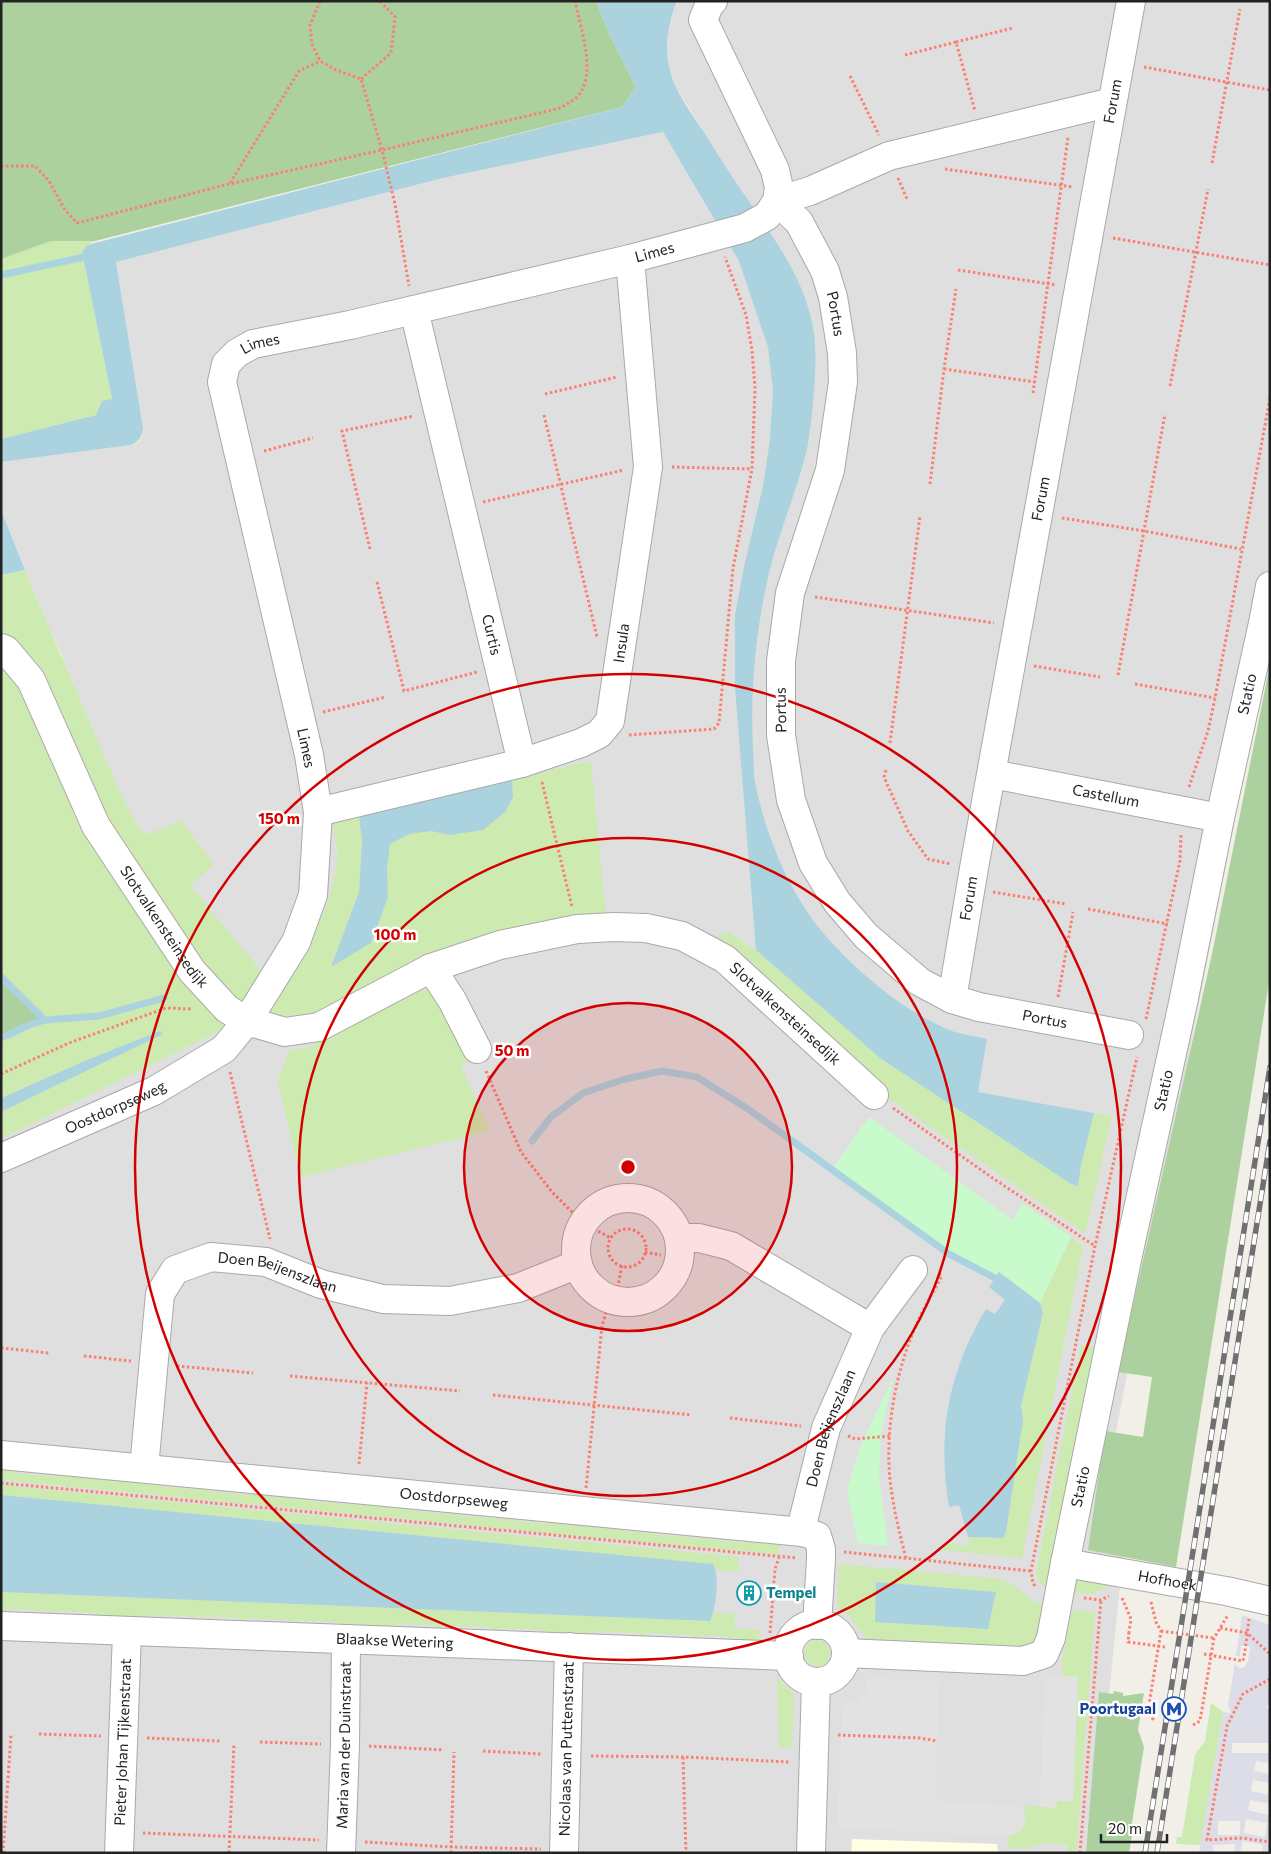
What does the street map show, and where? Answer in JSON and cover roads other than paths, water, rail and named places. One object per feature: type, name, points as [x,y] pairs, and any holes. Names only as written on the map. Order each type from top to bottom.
[{"type":"street","points":[[713,1],[703,20],[775,170],[779,188],[772,209]]},
{"type":"street","name":"Forum","points":[[952,999],[1037,514],[1131,1]]},
{"type":"street","name":"Limes","points":[[224,1049],[237,1015],[296,942],[313,895],[318,812],[309,755],[222,382],[226,364],[237,353],[253,344],[414,310],[630,259],[745,228],[772,209],[889,156],[1112,102]]},
{"type":"street","name":"Portus","points":[[772,209],[799,222],[825,271],[833,297],[842,353],[843,382],[830,470],[790,593],[781,661],[781,735],[791,800],[813,863],[837,902],[866,936],[920,982],[952,999],[979,1007],[1129,1035]]},
{"type":"street","name":"Insula","points":[[529,760],[581,743],[600,734],[610,720],[648,467],[630,259]]},
{"type":"street","name":"Curtis","points":[[414,310],[499,666],[529,760]]},
{"type":"street","name":"Statio","points":[[846,1653],[1023,1661],[1044,1654],[1051,1638],[1128,1254],[1183,1003],[1220,818],[1270,586]]},
{"type":"street","name":"Slotvalkensteinsedijk","points":[[1,648],[31,680],[96,826],[192,971],[237,1015],[285,1032],[319,1027],[431,968],[500,945],[577,929],[646,928],[682,936],[725,959],[874,1095]]},
{"type":"street","points":[[318,812],[529,760]]},
{"type":"street","name":"Castellum","points":[[992,774],[1220,818]]},
{"type":"street","points":[[431,968],[452,1000],[477,1049]]},
{"type":"street","name":"Oostdorpseweg","points":[[1,1158],[154,1091],[224,1049]]},
{"type":"street","points":[[620,1198],[636,1198],[651,1203],[664,1212],[673,1224],[679,1238],[679,1259],[674,1273],[667,1284],[656,1293],[643,1299],[616,1300],[598,1292],[584,1278],[578,1264],[576,1241],[583,1223],[593,1211],[606,1202],[620,1198]]},
{"type":"street","points":[[679,1238],[699,1238],[731,1246],[870,1328]]},
{"type":"street","name":"Doen Beijenszlaan","points":[[144,1468],[160,1294],[175,1270],[211,1257],[266,1262],[321,1284],[383,1299],[450,1301],[518,1288],[578,1264]]},
{"type":"street","name":"Doen Beijenszlaan","points":[[807,1543],[804,1517],[826,1428],[870,1328],[912,1270]]},
{"type":"street","name":"Oostdorpseweg","points":[[1,1455],[584,1510],[807,1543]]},
{"type":"street","points":[[807,1543],[818,1624]]},
{"type":"street","name":"Hofhoek","points":[[1065,1563],[1226,1591],[1260,1606]]},
{"type":"street","points":[[818,1624],[838,1633],[845,1646],[846,1653],[840,1672],[829,1680],[816,1682],[809,1681],[797,1674],[778,1655],[789,1648],[796,1634],[802,1629],[818,1624]]},
{"type":"street","name":"Blaakse Wetering","points":[[1,1626],[778,1655]]},
{"type":"street","name":"Pieter Johan Tijkenstraat","points":[[119,1853],[127,1632]]},
{"type":"street","name":"Maria van der Duinstraat","points":[[341,1853],[346,1639]]},
{"type":"street","name":"Nicolaas van Puttenstraat","points":[[564,1853],[569,1647]]},
{"type":"street","points":[[811,1853],[816,1682]]},
{"type":"water","points":[[596,1],[677,1],[667,41],[671,75],[689,110],[787,260],[803,292],[813,327],[815,375],[808,446],[769,573],[757,637],[753,681],[754,778],[766,825],[774,846],[793,888],[805,908],[832,943],[858,969],[887,993],[918,1014],[952,1031],[987,1039],[978,1092],[1094,1113],[1081,1165],[1078,1186],[1071,1184],[880,1058],[756,950],[735,688],[735,615],[763,486],[770,439],[773,390],[768,347],[739,261],[663,132],[443,178],[116,262],[143,428],[141,436],[131,445],[1,462],[1,439],[96,415],[102,401],[112,399],[82,252],[87,245],[622,107],[636,87],[608,31]]},
{"type":"water","points":[[1,510],[25,570],[1,575]]},
{"type":"water","points":[[512,779],[513,797],[505,812],[483,830],[450,835],[431,831],[409,834],[390,844],[387,869],[388,897],[371,943],[331,967],[359,892],[362,841],[359,815]]},
{"type":"water","points":[[160,1031],[163,1034],[1,1112],[1,1098],[89,1059]]},
{"type":"water","points":[[999,1272],[1040,1303],[1043,1313],[1021,1406],[1023,1420],[1006,1532],[1003,1538],[968,1537],[959,1505],[949,1507],[944,1455],[945,1429],[954,1380],[962,1356],[986,1309],[995,1314],[1005,1300],[989,1287]]},
{"type":"water","points":[[1,1495],[713,1564],[717,1584],[715,1601],[710,1621],[1,1592]]},
{"type":"water","points":[[876,1582],[996,1592],[988,1629],[875,1622]]},
{"type":"waterway","points":[[1,275],[84,257]]},
{"type":"waterway","points":[[1,977],[45,1020]]},
{"type":"waterway","points":[[1,1038],[45,1020],[99,1016],[164,998]]},
{"type":"waterway","points":[[532,1141],[551,1117],[583,1093],[625,1079],[662,1071],[697,1077],[748,1109],[949,1254],[995,1278]]},
{"type":"railway","points":[[1145,1853],[1270,1067]]},
{"type":"railway","points":[[1157,1853],[1270,1141]]},
{"type":"place","name":"Tempel","points":[[749,1593]]},
{"type":"place","name":"Poortugaal","points":[[1174,1709]]}]
